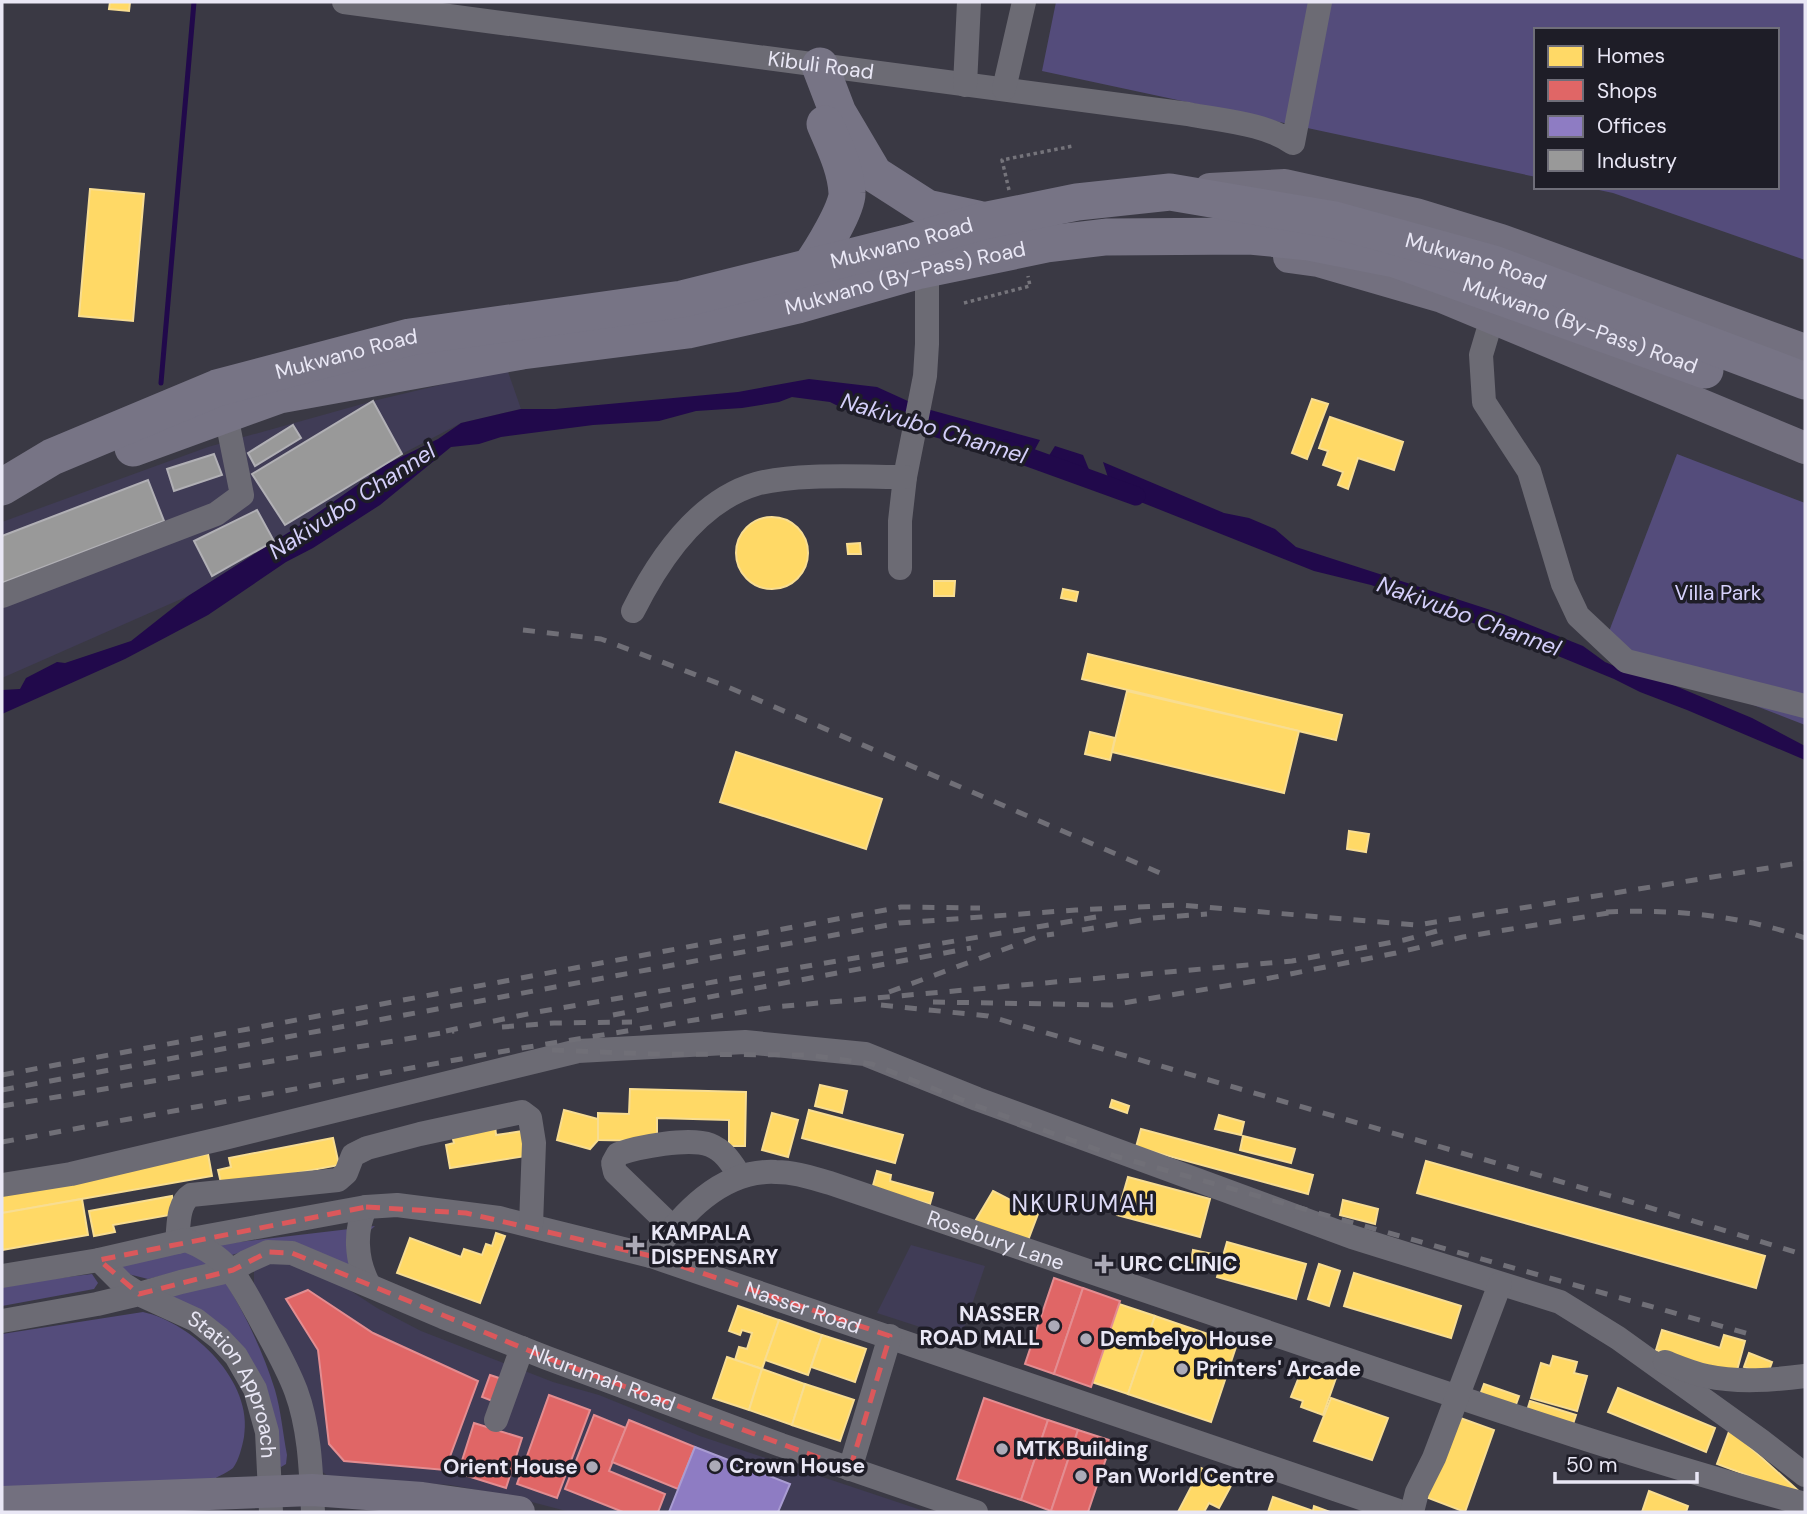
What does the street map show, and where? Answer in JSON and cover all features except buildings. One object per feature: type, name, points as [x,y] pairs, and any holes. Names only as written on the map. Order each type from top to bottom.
[{"type":"highway","points":[[809,64],[874,174],[927,208],[983,220]]},
{"type":"highway","points":[[809,64],[839,157],[848,195],[825,246],[810,267]]},
{"type":"highway","name":"Mukwano Road","points":[[2,487],[52,457],[217,388],[410,337],[682,299],[983,220],[1077,202],[1170,192],[1335,220],[1494,264],[1805,382]]},
{"type":"highway","name":"Mukwano (By-Pass) Road","points":[[2,495],[279,395],[522,351],[688,330],[797,305],[927,269],[1047,244],[1106,237],[1262,237],[1309,242],[1395,259],[1805,406]]},
{"type":"main road","points":[[1170,192],[1285,185],[1416,214],[1501,240],[1805,351]]},
{"type":"main road","points":[[1168,237],[1318,261],[1442,298],[1805,448]]},
{"type":"main road","points":[[17,1505],[422,1498],[519,1512]]},
{"type":"street","name":"Kibuli Road","points":[[344,2],[381,4],[1188,114],[1263,129],[1293,143],[1320,2]]},
{"type":"street","points":[[965,85],[968,2]]},
{"type":"street","points":[[1004,89],[1024,2]]},
{"type":"street","points":[[900,568],[900,521],[905,477],[925,376],[927,269]]},
{"type":"street","points":[[1492,318],[1480,355],[1484,402],[1529,471],[1563,584],[1578,616],[1626,661],[1805,706]]},
{"type":"street","points":[[2,596],[216,513],[242,495],[226,415]]},
{"type":"street","points":[[633,611],[661,562],[691,524],[728,495],[757,484],[787,480],[905,477]]},
{"type":"street","points":[[2,1185],[71,1174],[578,1051],[746,1042],[865,1054],[977,1099],[1352,1237],[1560,1302],[1641,1354],[1805,1475]]},
{"type":"street","points":[[182,1241],[181,1208],[183,1201],[191,1195],[338,1180],[343,1178],[353,1155],[359,1152],[419,1134],[522,1112],[530,1118],[534,1143],[531,1225]]},
{"type":"street","points":[[672,1227],[615,1172],[614,1163],[618,1154],[633,1149],[674,1144],[708,1144],[722,1152],[740,1176]]},
{"type":"street","name":"Rosebury Lane","points":[[651,1256],[672,1227],[697,1203],[726,1183],[740,1176],[776,1171],[830,1183],[1457,1397],[1735,1485],[1805,1504]]},
{"type":"street","name":"Nasser Road","points":[[182,1241],[366,1207],[397,1205],[531,1225],[651,1256],[1402,1512]]},
{"type":"street","points":[[366,1207],[360,1221],[358,1238],[359,1263],[368,1283]]},
{"type":"street","points":[[2,1276],[99,1260],[182,1241],[211,1253],[233,1270],[282,1358],[297,1393],[309,1449],[313,1501]]},
{"type":"street","name":"Nkurumah Road","points":[[233,1270],[258,1256],[279,1251],[305,1256],[443,1317],[850,1469],[933,1505],[976,1512]]},
{"type":"street","points":[[99,1260],[139,1294]]},
{"type":"street","name":"Station Approach","points":[[2,1321],[97,1304],[233,1270]]},
{"type":"street","points":[[1412,1512],[1417,1492],[1434,1458],[1500,1284]]},
{"type":"street","name":"Station Approach","points":[[139,1294],[196,1321],[219,1338],[241,1364],[255,1389],[264,1418],[270,1501]]},
{"type":"street","points":[[850,1469],[890,1336]]},
{"type":"street","points":[[496,1420],[522,1348]]},
{"type":"street","points":[[1641,1354],[1706,1376],[1742,1380],[1805,1376]]},
{"type":"highlighted area","points":[[366,1207],[466,1213],[651,1256],[890,1336],[850,1469],[547,1358],[292,1253],[268,1252],[233,1270],[139,1294],[99,1260]]},
{"type":"shaded area","points":[[507,369],[521,409],[461,423],[402,454],[302,524],[188,596],[2,678],[2,522],[208,447],[373,401]]},
{"type":"shaded area","points":[[911,1245],[985,1266],[960,1340],[877,1313]]},
{"type":"shaded area","points":[[271,1261],[305,1261],[377,1308],[421,1331],[553,1382],[599,1395],[700,1436],[927,1512],[570,1512],[505,1495],[450,1485],[329,1477],[315,1466],[254,1286],[254,1271]]},
{"type":"green space","points":[[1056,2],[1805,2],[1805,260],[1613,193],[1594,189],[1779,189],[1779,28],[1534,28],[1534,177],[1042,71]]},
{"type":"green space","name":"Villa Park","points":[[1677,454],[1805,503],[1805,725],[1603,647]]},
{"type":"green space","points":[[375,1226],[366,1234],[354,1270],[292,1241],[264,1245],[232,1255],[213,1245]]},
{"type":"green space","points":[[186,1250],[214,1263],[148,1279],[124,1273],[122,1263]]},
{"type":"green space","points":[[92,1274],[98,1283],[94,1289],[2,1306],[2,1285]]},
{"type":"green space","points":[[224,1280],[253,1333],[275,1390],[287,1455],[286,1464],[281,1467],[259,1378],[162,1293]]},
{"type":"green space","points":[[143,1312],[181,1328],[200,1342],[230,1376],[245,1416],[244,1437],[233,1468],[214,1479],[2,1491],[2,1334]]},
{"type":"water","points":[[809,379],[877,387],[910,402],[902,427],[856,415],[830,402],[792,397],[742,408],[696,411],[659,421],[593,425],[501,437],[479,444],[451,447],[380,505],[286,562],[208,615],[125,659],[2,714],[2,690],[20,689],[26,678],[57,662],[65,663],[131,641],[188,596],[302,524],[387,464],[438,439],[461,423],[521,409],[555,409],[738,392]]},
{"type":"water","points":[[927,409],[1040,440],[1026,466],[1008,458],[920,433]]},
{"type":"water","points":[[1055,446],[1083,455],[1097,489],[1040,470]]},
{"type":"water","points":[[1103,462],[1224,513],[1249,518],[1275,529],[1296,547],[1503,614],[1583,646],[1605,662],[1626,671],[1642,672],[1752,718],[1805,746],[1805,760],[1524,642],[1371,585],[1314,571],[1113,493]]},
{"type":"waterway","points":[[161,383],[194,2]]},
{"type":"waterway","name":"Nakivubo Channel","points":[[1006,449],[1136,496]]},
{"type":"railway","points":[[523,630],[601,639],[728,687],[1167,876]]},
{"type":"railway","points":[[2,1090],[899,923],[1179,905],[1417,925],[1805,862]]},
{"type":"railway","points":[[2,1075],[901,907],[980,908]]},
{"type":"railway","points":[[1606,912],[1707,915],[1756,924],[1805,938]]},
{"type":"railway","points":[[933,1002],[1111,1005],[1255,981],[1463,937],[1614,912]]},
{"type":"railway","points":[[1082,930],[1153,918],[1207,914]]},
{"type":"railway","points":[[446,1031],[537,1012],[1096,917]]},
{"type":"railway","points":[[2,1142],[516,1049],[774,1007],[1292,961],[1404,940],[1437,931]]},
{"type":"railway","points":[[889,992],[1040,936],[1054,934]]},
{"type":"railway","points":[[613,1015],[971,948]]},
{"type":"railway","points":[[881,1005],[988,1016],[1805,1255]]},
{"type":"railway","points":[[502,1027],[632,1022]]},
{"type":"railway","points":[[2,1106],[454,1031]]},
{"type":"railway","points":[[552,1050],[809,1055],[872,1064],[977,1106],[1115,1156],[1749,1334]]},
{"type":"place","name":"KAMPALA DISPENSARY","points":[[635,1245]]},
{"type":"place","name":"URC CLINIC","points":[[1104,1264]]},
{"type":"place","name":"NASSER ROAD MALL","points":[[1054,1326]]},
{"type":"place","name":"Dembelyo House","points":[[1086,1339]]},
{"type":"place","name":"Printers' Arcade","points":[[1182,1369]]},
{"type":"place","name":"MTK Building","points":[[1002,1449]]},
{"type":"place","name":"Crown House","points":[[715,1466]]},
{"type":"place","name":"Orient House","points":[[592,1467]]},
{"type":"place","name":"Pan World Centre","points":[[1081,1476]]},
{"type":"district","name":"NKURUMAH","points":[[1084,1203]]}]
